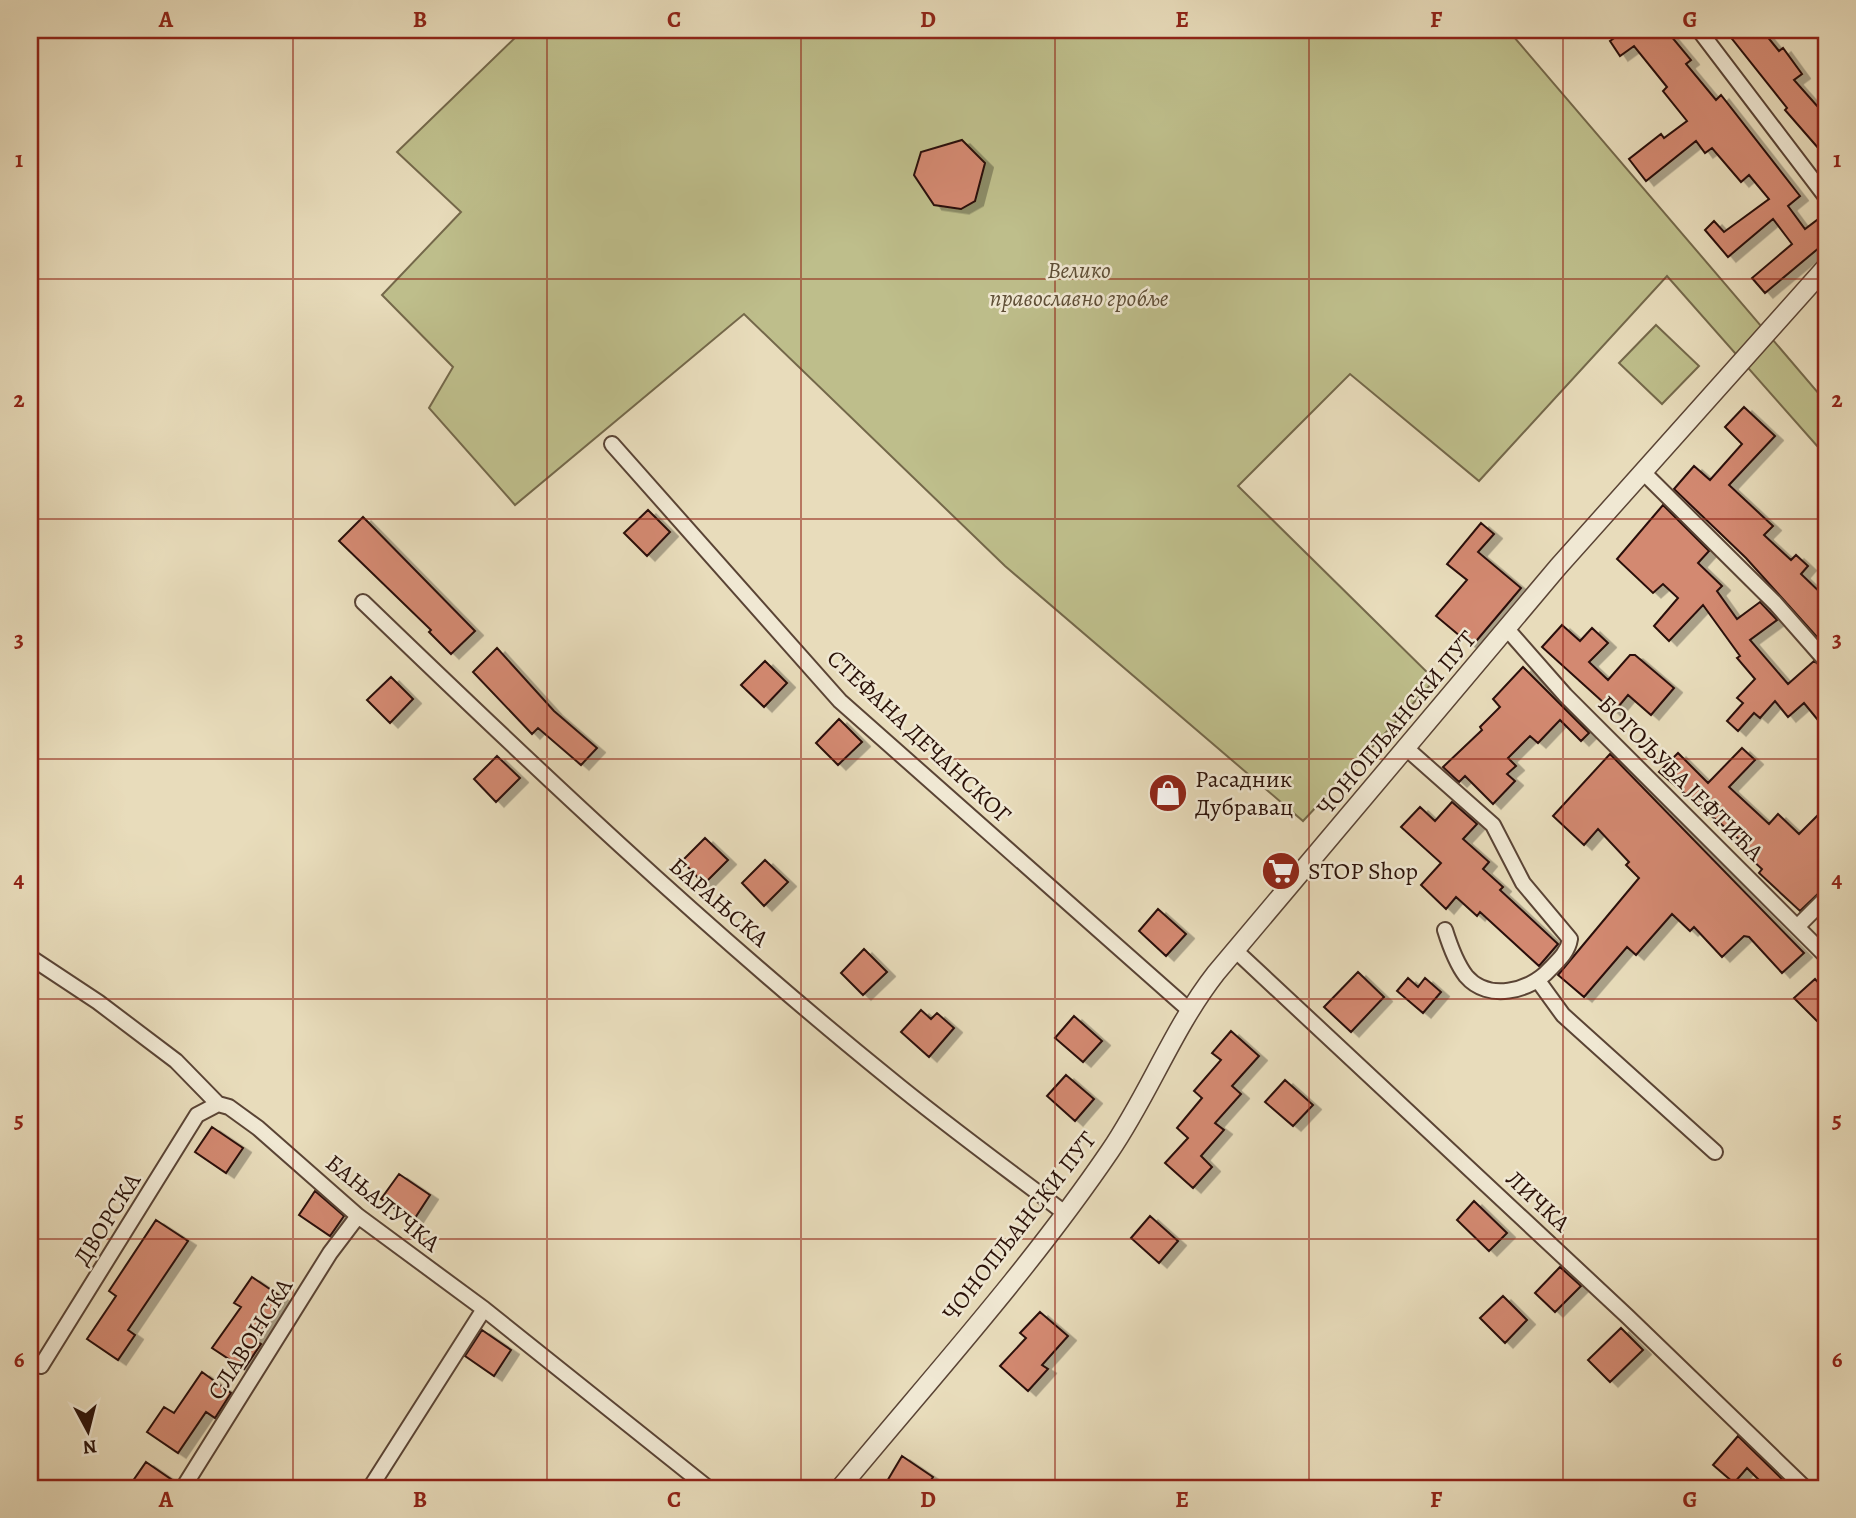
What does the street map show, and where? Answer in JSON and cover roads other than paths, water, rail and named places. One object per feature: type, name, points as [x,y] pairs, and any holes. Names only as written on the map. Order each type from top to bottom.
[{"type":"street","points":[[1699,30],[1826,197]]},
{"type":"street","name":"ЧОНОПЉАНСКИ ПУТ","points":[[840,1488],[1066,1214],[1132,1116],[1188,1009],[1507,629],[1826,267]]},
{"type":"street","name":"СТЕФАНА ДЕЧАНСКОГ","points":[[612,444],[840,701],[1188,1009]]},
{"type":"street","points":[[1644,473],[1775,603],[1826,661]]},
{"type":"street","name":"БАРАЊСКА","points":[[363,602],[515,749],[718,932],[890,1079],[1066,1214]]},
{"type":"street","name":"БОГОЉУБА ЈЕФТИЋА","points":[[1507,629],[1565,695],[1826,956]]},
{"type":"street","points":[[1406,748],[1493,825],[1523,883],[1570,939],[1569,949],[1539,982],[1524,989],[1499,991],[1467,977],[1451,949],[1445,930]]},
{"type":"street","points":[[1797,927],[1826,898]]},
{"type":"street","name":"ЛИЧКА","points":[[1236,951],[1617,1307],[1805,1488]]},
{"type":"street","name":"БАЊАЛУЧКА","points":[[30,957],[98,1002],[176,1061],[218,1104],[229,1107],[258,1128],[358,1216],[484,1309],[708,1488]]},
{"type":"street","points":[[1539,982],[1563,1015],[1715,1152]]},
{"type":"street","name":"ДВОРСКА","points":[[41,1366],[197,1115],[218,1104]]},
{"type":"street","name":"СЛАВОНСКА","points":[[183,1488],[330,1253],[358,1216]]},
{"type":"street","points":[[370,1488],[484,1309]]},
{"type":"place","name":"Расадник Дубравац","points":[[1168,793]]},
{"type":"place","name":"STOP Shop","points":[[1281,871]]},
{"type":"park label","name":"Велико православно гробље","points":[[1079,284]]}]
